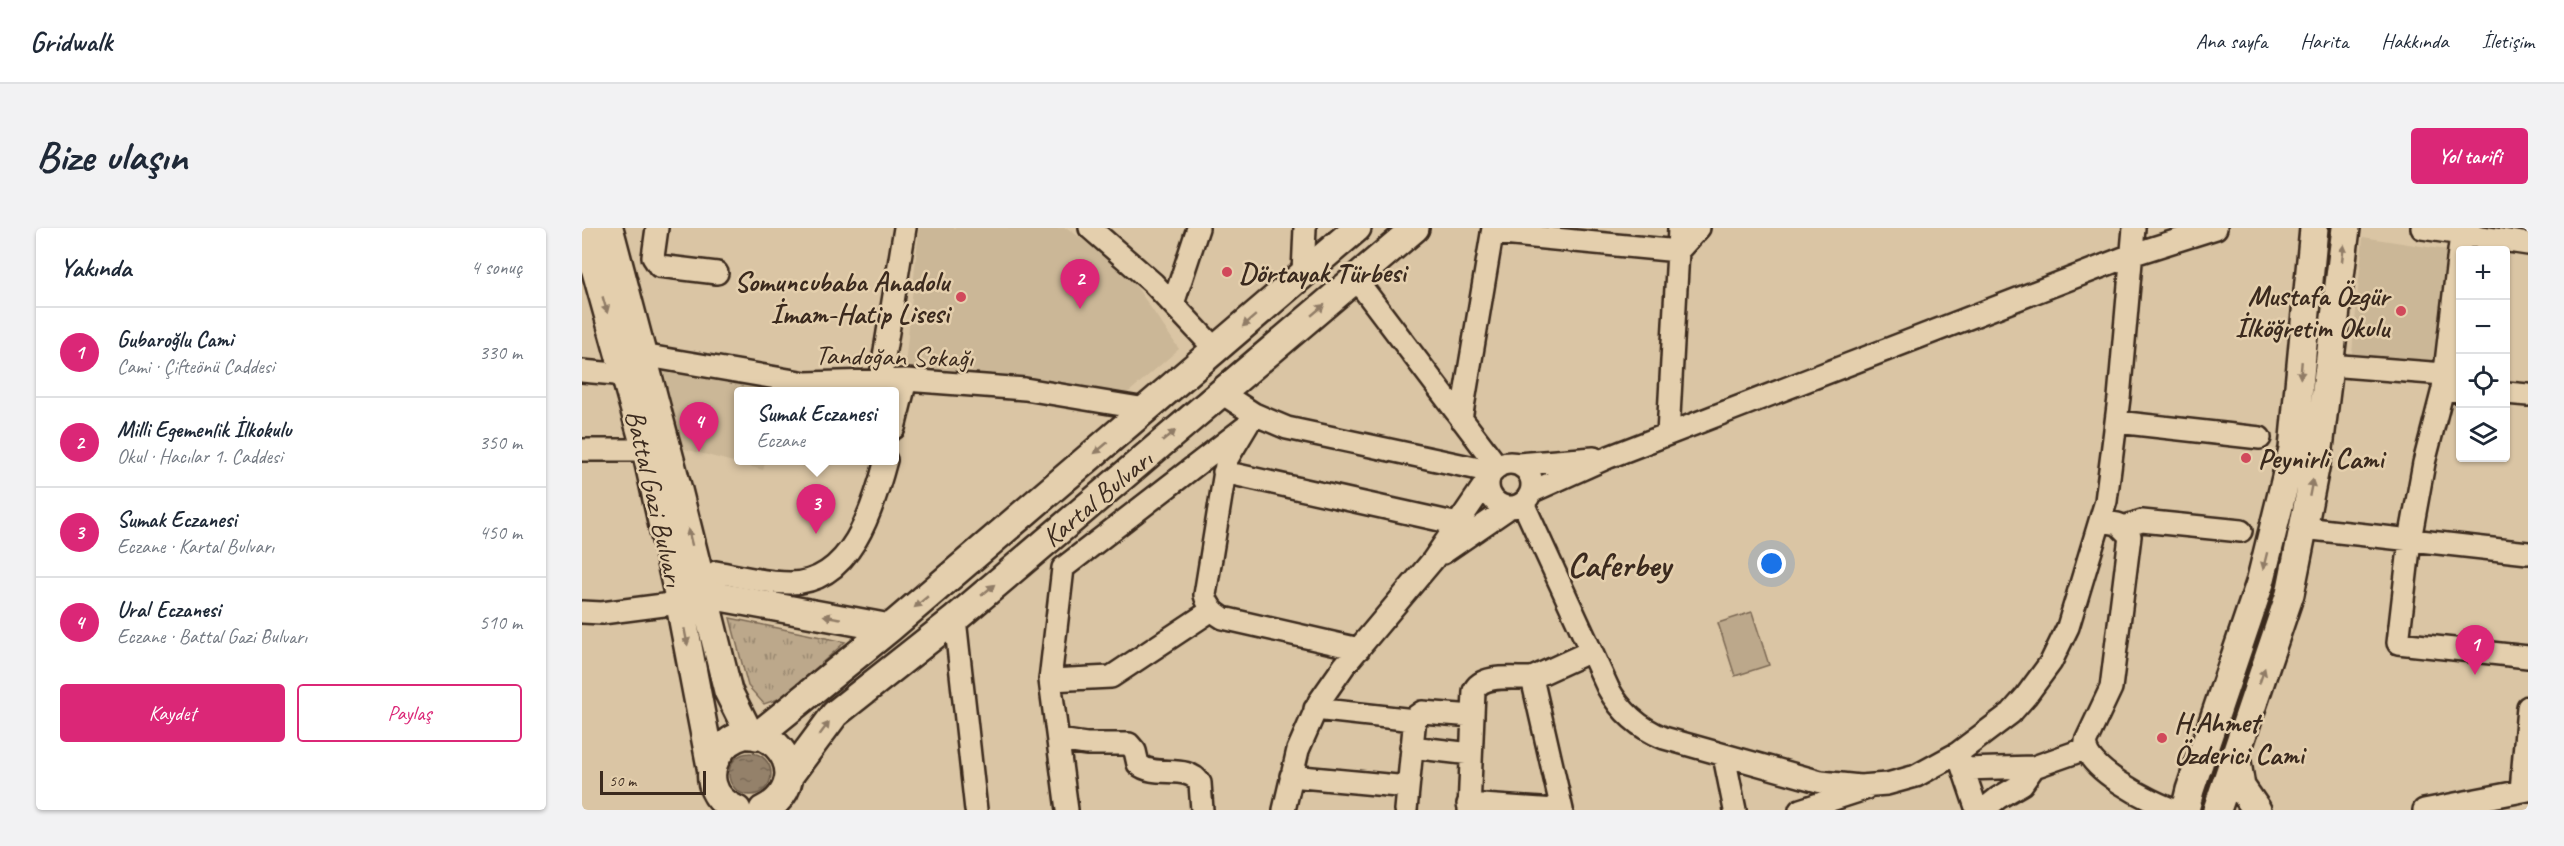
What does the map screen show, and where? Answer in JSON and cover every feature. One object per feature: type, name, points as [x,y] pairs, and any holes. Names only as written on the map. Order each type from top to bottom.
[{"type":"main road","name":"Kartal Bulvarı","points":[[713,789],[717,754],[723,747],[738,737],[754,735],[890,628],[1357,228]]},
{"type":"main road","name":"Kartal Bulvarı","points":[[773,807],[783,794],[789,776],[835,714],[955,619],[1415,228]]},
{"type":"main road","points":[[2185,810],[2260,583],[2293,449],[2314,228]]},
{"type":"main road","points":[[2217,810],[2290,594],[2319,448],[2346,228]]},
{"type":"main road","name":"Battal Gazi Bulvarı","points":[[591,236],[634,365],[699,598],[728,691],[754,735]]},
{"type":"main road","name":"Battal Gazi Bulvarı","points":[[634,365],[646,450],[699,598],[713,789]]},
{"type":"main road","points":[[699,598],[890,628]]},
{"type":"main road","points":[[754,735],[774,743],[780,750],[785,758],[789,776]]},
{"type":"main road","points":[[2236,752],[2241,787],[2257,810]]},
{"type":"main road","points":[[713,789],[720,798],[737,810]]},
{"type":"street","points":[[657,228],[653,257],[659,266],[717,273]]},
{"type":"street","points":[[880,381],[905,228]]},
{"type":"street","points":[[1173,304],[1198,228]]},
{"type":"street","points":[[1303,273],[1305,228]]},
{"type":"street","points":[[1668,434],[1678,228]]},
{"type":"street","points":[[1678,251],[1699,228]]},
{"type":"street","points":[[1961,761],[2026,696],[2051,662],[2068,627],[2106,501],[2134,254],[2134,228]]},
{"type":"street","points":[[1433,560],[1522,501],[1609,457],[1808,382],[2134,254],[2216,228]]},
{"type":"street","points":[[2422,228],[2472,233],[2528,244]]},
{"type":"street","points":[[1461,419],[1493,230],[1587,235],[1678,251]]},
{"type":"street","points":[[1101,232],[1216,350]]},
{"type":"street","points":[[2472,233],[2449,385],[2424,463],[2410,540],[2398,643],[2528,657]]},
{"type":"street","points":[[1355,278],[1499,470]]},
{"type":"street","points":[[2329,364],[2449,385]]},
{"type":"street","name":"Tandoğan Sokağı","points":[[582,371],[634,365],[806,383],[906,380],[1025,389],[1146,409]]},
{"type":"street","points":[[899,408],[906,380]]},
{"type":"street","points":[[1220,392],[1249,421],[1499,470],[1529,472],[1532,478],[1522,501],[1613,697],[1635,722],[1664,738],[1821,782],[1874,786],[1916,776],[1961,761],[2034,766],[2085,749]]},
{"type":"street","points":[[2510,393],[2528,395]]},
{"type":"street","points":[[1249,421],[1227,459],[1224,472],[1205,595],[1212,610],[1230,620],[1359,649]]},
{"type":"street","points":[[1067,810],[1050,680],[1063,568],[1249,421]]},
{"type":"street","points":[[2116,422],[2260,438]]},
{"type":"street","points":[[582,450],[646,450]]},
{"type":"street","points":[[1522,501],[1503,506],[1492,498],[1488,484],[1499,470],[1609,457]]},
{"type":"street","points":[[582,612],[602,613],[699,598],[716,572],[789,583],[817,577],[833,567],[864,525],[877,495],[885,465]]},
{"type":"street","points":[[1284,810],[1298,750],[1315,709],[1331,683],[1433,560],[1499,470]]},
{"type":"street","points":[[1224,472],[1458,524]]},
{"type":"street","points":[[2101,521],[2112,522],[2123,527],[2130,536],[2110,688],[2086,741],[2085,749],[2090,757],[2117,781],[2149,800],[2174,810]]},
{"type":"street","points":[[2123,527],[2142,521],[2241,531]]},
{"type":"street","points":[[2303,528],[2528,554]]},
{"type":"street","points":[[1050,680],[1111,677],[1212,610]]},
{"type":"street","points":[[955,619],[976,810]]},
{"type":"street","points":[[1555,810],[1468,807],[1474,691],[1479,682],[1532,678],[1591,651]]},
{"type":"street","points":[[1532,678],[1562,810]]},
{"type":"street","points":[[2424,810],[2524,791],[2528,707]]},
{"type":"street","points":[[1315,709],[1414,720]]},
{"type":"street","points":[[1406,810],[1414,720],[1422,712],[1473,716]]},
{"type":"street","points":[[1059,740],[1086,744],[1129,744],[1134,748],[1136,760],[1141,767],[1191,774],[1200,783],[1202,810]]},
{"type":"street","points":[[1411,747],[1471,754]]},
{"type":"street","points":[[1724,756],[1735,810]]},
{"type":"street","points":[[1961,761],[1977,810]]},
{"type":"street","points":[[1983,810],[2022,784],[2034,766]]},
{"type":"street","points":[[1291,776],[1408,787]]},
{"type":"street","points":[[1800,810],[1845,804],[1874,786]]},
{"type":"shaded area","points":[[919,228],[1067,228],[1125,270],[1179,349],[1122,398],[910,371],[905,366]]},
{"type":"shaded area","name":"Mustafa Özgür İlköğretim Okulu","points":[[2363,237],[2447,250],[2452,258],[2442,365],[2351,364]]},
{"type":"shaded area","points":[[663,365],[790,384],[789,387],[734,387],[734,462],[681,448]]},
{"type":"shaded area","points":[[744,465],[765,465],[763,470]]},
{"type":"green space","points":[[1752,612],[1769,665],[1735,676],[1718,623]]},
{"type":"green space","points":[[730,618],[845,642],[784,697],[764,704],[748,686]]},
{"type":"water","points":[[750,753],[765,759],[771,774],[765,789],[750,795],[735,789],[729,774],[735,759]]},
{"type":"place","name":"Dörtayak Türbesi","points":[[1227,272]]},
{"type":"place","name":"Somuncubaba Anadolu İmam-Hatip Lisesi","points":[[961,297]]},
{"type":"place","name":"Milli Egemenlik İlkokulu","points":[[1080,309]]},
{"type":"place","name":"Mustafa Özgür İlköğretim Okulu","points":[[2401,311]]},
{"type":"place","name":"Ural Eczanesi","points":[[699,452]]},
{"type":"place","name":"Peynirli Cami","points":[[2246,458]]},
{"type":"place","name":"Sumak Eczanesi","points":[[816,534]]},
{"type":"place","name":"Gubaroğlu Cami","points":[[2475,675]]},
{"type":"place","name":"H.Ahmet Özderici Cami","points":[[2162,738]]},
{"type":"district","name":"Caferbey","points":[[1619,564]]}]
